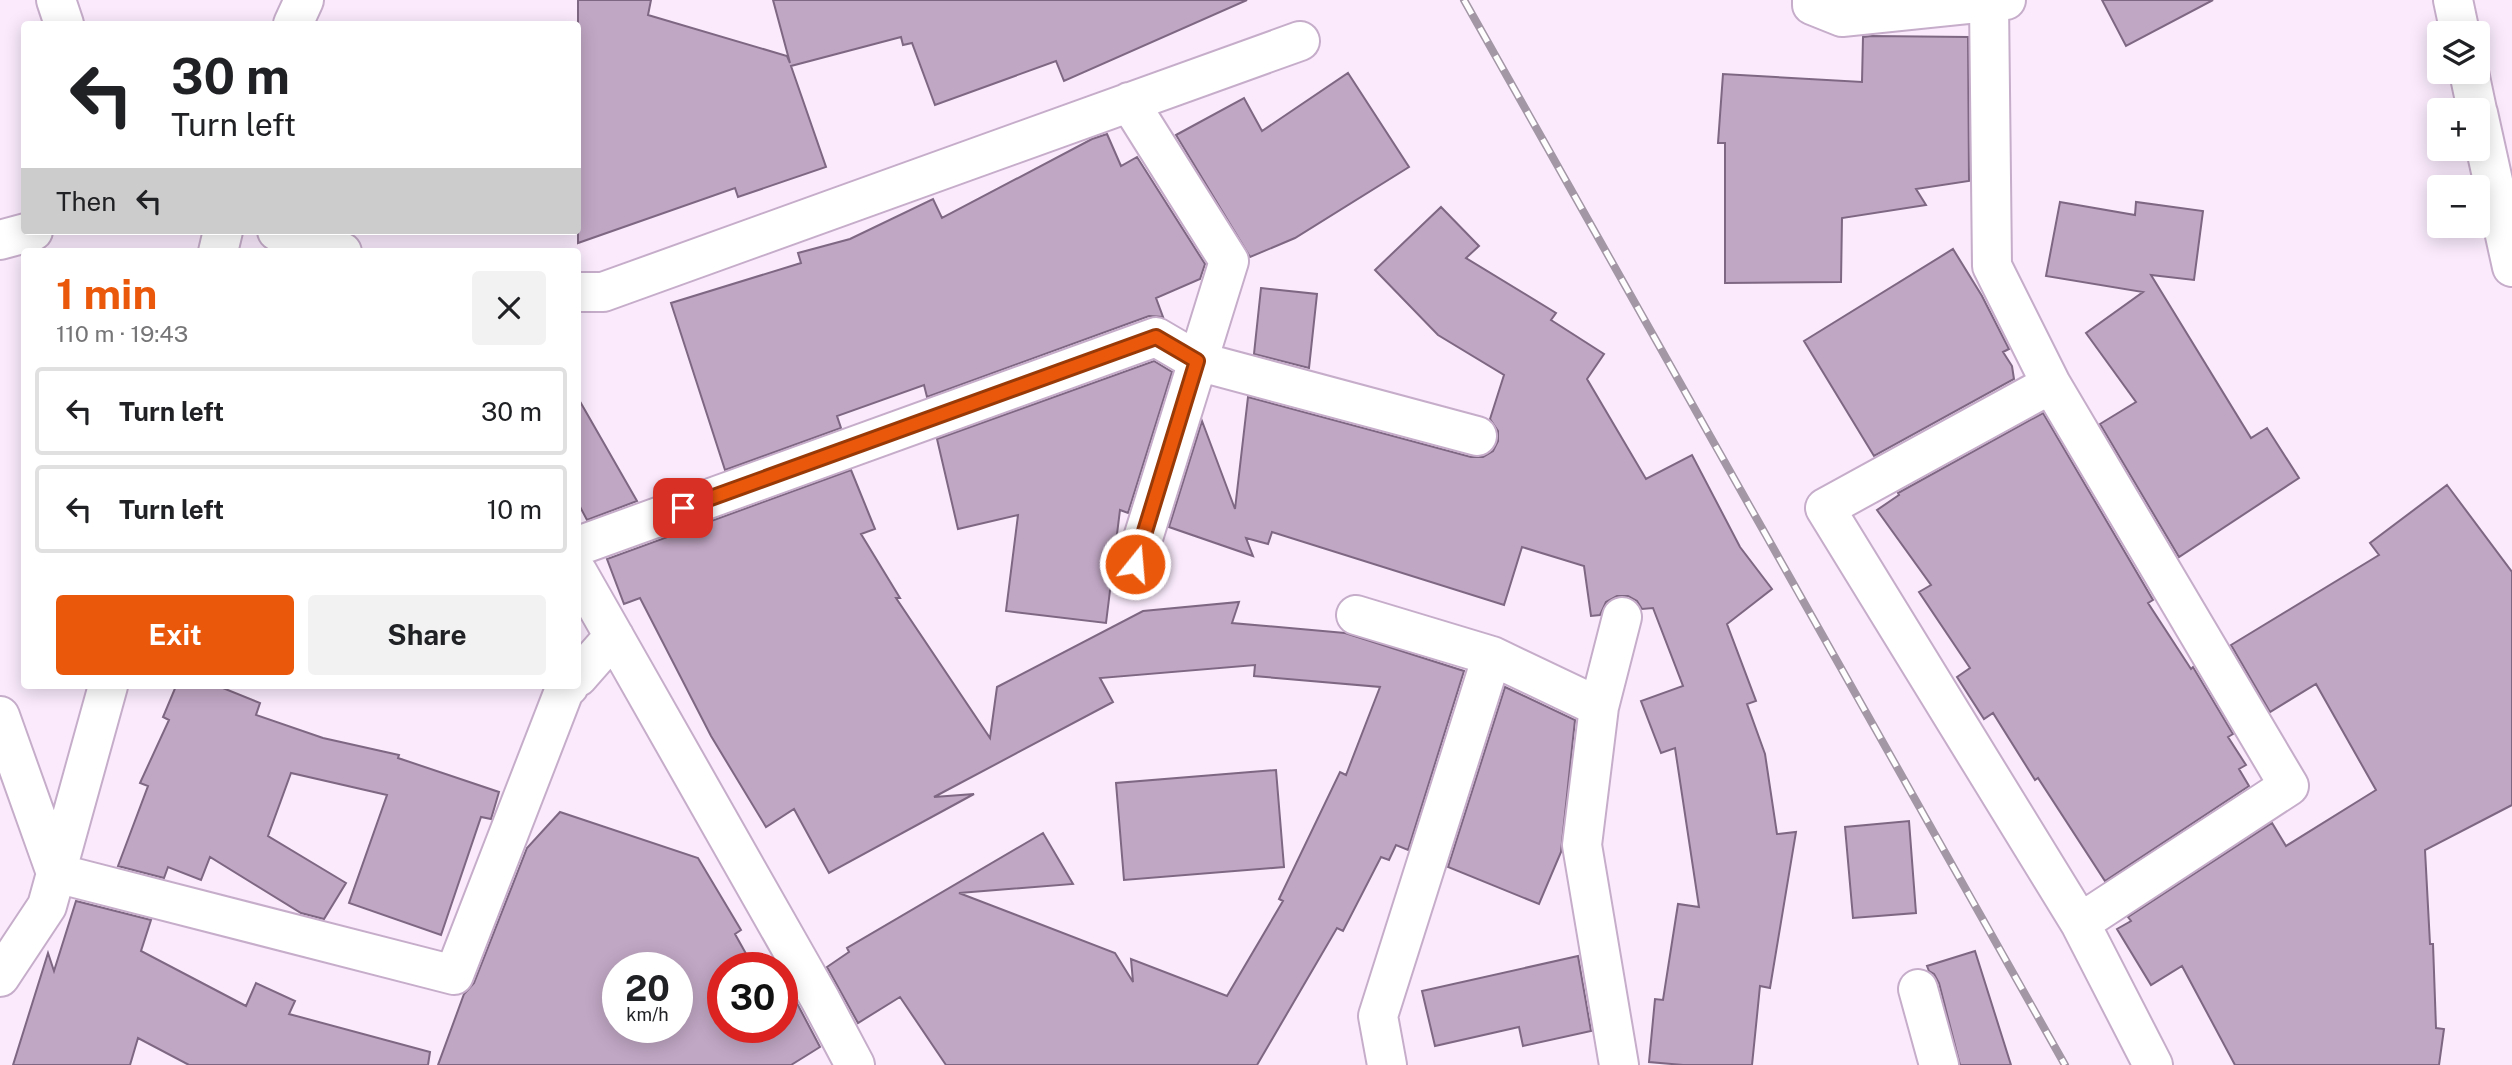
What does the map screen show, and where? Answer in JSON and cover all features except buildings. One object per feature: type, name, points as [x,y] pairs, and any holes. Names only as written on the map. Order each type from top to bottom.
[{"type":"street","points":[[56,0],[63,21]]},
{"type":"street","points":[[294,21],[304,0]]},
{"type":"street","points":[[1812,0],[1812,5],[1842,17],[1998,1],[1992,266],[2051,384],[2289,786],[2080,923]]},
{"type":"street","points":[[2453,0],[2457,21]]},
{"type":"street","points":[[581,292],[603,292],[1300,41]]},
{"type":"street","points":[[1129,102],[1228,261],[1135,564]]},
{"type":"street","points":[[2489,161],[2512,267]]},
{"type":"street","points":[[0,240],[21,234]]},
{"type":"street","points":[[289,235],[329,248]]},
{"type":"street","points":[[581,545],[1156,337],[1197,361],[1477,436]]},
{"type":"street","points":[[2051,384],[1825,508],[2080,923],[2153,1065]]},
{"type":"street","points":[[581,578],[855,1065]]},
{"type":"street","points":[[1356,615],[1492,656],[1599,707]]},
{"type":"street","points":[[1619,1065],[1583,845],[1599,707],[1622,617]]},
{"type":"street","points":[[581,674],[614,636]]},
{"type":"street","points":[[1387,1065],[1378,1016],[1492,656]]},
{"type":"street","points":[[0,977],[47,906],[107,689]]},
{"type":"street","points":[[56,873],[454,975],[566,689]]},
{"type":"street","points":[[0,716],[56,873]]},
{"type":"street","points":[[1918,989],[1938,1065]]},
{"type":"railway","points":[[1464,0],[2065,1065]]},
{"type":"route","points":[[683,508],[1156,337],[1197,361],[1135,564]]}]
